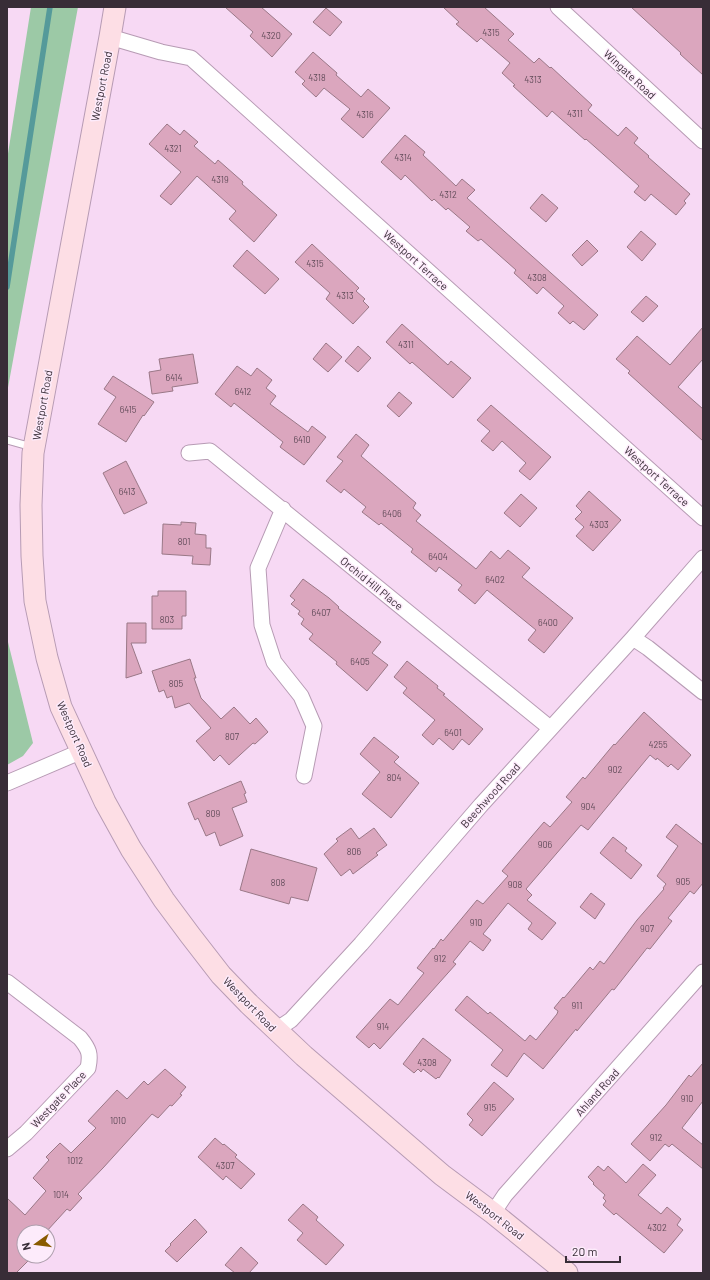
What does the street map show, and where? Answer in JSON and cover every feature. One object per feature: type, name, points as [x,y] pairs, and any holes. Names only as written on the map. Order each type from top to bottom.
[{"type":"main road","name":"Westport Road","points":[[115,7],[34,448],[31,505],[35,601],[47,658],[59,700],[105,802],[131,849],[164,900],[222,975],[304,1056],[442,1175],[493,1213],[567,1273]]},
{"type":"street","name":"Wingate Road","points":[[558,7],[703,141]]},
{"type":"street","name":"Westport Terrace","points":[[110,37],[161,52],[191,58],[703,518]]},
{"type":"street","name":"Orchid Hill Place","points":[[189,453],[210,451],[550,728]]},
{"type":"street","points":[[283,509],[258,568],[262,625],[274,662],[301,696],[314,726],[304,776]]},
{"type":"street","name":"Beechwood Road","points":[[276,1030],[291,1020],[361,944],[481,805],[633,638],[703,558]]},
{"type":"street","points":[[633,638],[648,648],[703,692]]},
{"type":"street","points":[[7,782],[82,751]]},
{"type":"street","name":"Ahland Road","points":[[493,1213],[505,1195],[703,972]]},
{"type":"street","name":"Westgate Place","points":[[7,982],[80,1038],[87,1047],[90,1057],[88,1068],[26,1133],[7,1149]]},
{"type":"lane","points":[[7,440],[34,448]]},
{"type":"green space","points":[[31,7],[78,7],[7,393],[7,160]]},
{"type":"green space","points":[[7,632],[8,642],[33,743],[23,756],[7,765]]},
{"type":"building","points":[[225,7],[261,7],[292,34],[272,57],[250,36],[253,32]]},
{"type":"building","points":[[443,7],[484,7],[514,34],[508,40],[534,63],[539,58],[550,68],[551,67],[592,105],[588,110],[618,136],[626,127],[638,138],[634,143],[690,194],[684,201],[686,203],[676,215],[651,194],[645,201],[634,192],[639,186],[552,111],[547,117],[513,86],[515,85],[502,73],[510,63],[481,38],[477,42],[456,24],[459,22]]},
{"type":"building","points":[[631,7],[703,7],[703,75],[680,54],[681,53]]},
{"type":"building","points":[[326,8],[342,22],[330,36],[313,22]]},
{"type":"building","points":[[313,52],[361,97],[368,89],[390,108],[363,138],[341,119],[350,109],[324,88],[316,97],[302,84],[305,81],[295,72]]},
{"type":"building","points":[[167,124],[180,135],[184,130],[198,142],[194,146],[215,164],[218,160],[277,215],[254,242],[229,219],[236,211],[197,176],[171,205],[160,196],[181,172],[149,144]]},
{"type":"building","points":[[405,135],[425,152],[423,155],[456,186],[462,179],[475,190],[467,198],[598,315],[584,330],[573,321],[570,324],[558,313],[564,306],[543,287],[537,294],[514,273],[516,270],[481,239],[478,241],[466,231],[470,227],[448,208],[446,210],[434,199],[432,201],[405,175],[401,180],[381,162]]},
{"type":"building","points":[[542,194],[558,208],[546,222],[530,208]]},
{"type":"building","points":[[641,231],[656,244],[642,261],[627,247]]},
{"type":"building","points":[[587,240],[598,251],[582,266],[572,255]]},
{"type":"building","points":[[312,244],[359,288],[356,291],[365,299],[363,301],[369,307],[353,324],[326,299],[330,293],[295,262]]},
{"type":"building","points":[[247,250],[279,279],[265,294],[233,266]]},
{"type":"building","points":[[646,296],[658,306],[643,322],[631,312]]},
{"type":"building","points":[[402,324],[448,365],[451,361],[471,378],[453,398],[412,362],[410,364],[386,342]]},
{"type":"building","points":[[703,327],[703,359],[678,387],[703,409],[703,441],[628,373],[630,371],[616,359],[637,336],[670,365]]},
{"type":"building","points":[[326,343],[342,357],[328,372],[313,359]]},
{"type":"building","points":[[358,346],[371,358],[358,372],[345,361]]},
{"type":"building","points":[[193,354],[198,383],[172,387],[173,391],[152,394],[149,372],[161,370],[159,359]]},
{"type":"building","points":[[237,366],[251,376],[257,368],[272,380],[266,388],[276,396],[270,404],[308,432],[312,426],[326,437],[304,465],[280,447],[283,442],[234,403],[231,407],[215,394]]},
{"type":"building","points":[[113,376],[154,402],[144,416],[143,415],[126,442],[98,424],[116,397],[104,389]]},
{"type":"building","points":[[399,392],[412,403],[399,417],[387,406]]},
{"type":"building","points":[[491,405],[551,457],[530,480],[519,471],[526,463],[502,441],[493,451],[481,441],[490,431],[477,420]]},
{"type":"building","points":[[356,434],[369,445],[361,456],[416,503],[413,508],[421,515],[416,521],[476,569],[491,551],[500,559],[508,550],[530,568],[522,577],[573,618],[544,653],[528,640],[536,630],[487,590],[475,604],[458,590],[462,585],[439,567],[436,572],[411,552],[413,549],[381,523],[379,525],[362,512],[366,507],[344,489],[341,493],[326,481],[343,461],[337,457]]},
{"type":"building","points":[[126,461],[147,503],[124,514],[103,473]]},
{"type":"building","points":[[589,491],[621,520],[593,551],[576,536],[584,527],[575,519],[582,512],[576,506]]},
{"type":"building","points":[[521,494],[537,508],[520,527],[504,513]]},
{"type":"building","points":[[181,522],[196,523],[195,534],[206,535],[206,548],[211,548],[210,565],[192,564],[193,556],[162,554],[163,524],[181,525]]},
{"type":"building","points":[[303,579],[329,598],[339,607],[338,608],[381,642],[372,653],[388,665],[367,691],[336,664],[337,662],[309,639],[313,634],[301,624],[304,619],[298,614],[300,611],[291,604],[295,600],[290,596]]},
{"type":"building","points":[[158,591],[186,591],[186,616],[182,616],[182,629],[152,629],[152,596],[158,596]]},
{"type":"building","points":[[127,623],[146,623],[146,643],[131,643],[142,673],[126,678]]},
{"type":"building","points":[[190,659],[196,678],[194,678],[201,698],[221,719],[234,707],[250,724],[256,718],[268,732],[255,744],[253,743],[229,765],[220,755],[214,761],[196,741],[211,728],[189,703],[175,708],[172,696],[167,698],[164,690],[159,692],[152,671]]},
{"type":"building","points":[[407,661],[438,686],[437,688],[445,694],[443,695],[483,729],[469,745],[462,739],[453,750],[439,738],[433,745],[422,735],[435,720],[403,693],[407,688],[394,677]]},
{"type":"building","points":[[644,712],[691,755],[678,770],[671,764],[668,767],[657,758],[656,760],[650,755],[588,830],[581,825],[526,889],[532,895],[527,900],[556,923],[542,940],[528,929],[532,923],[508,903],[483,934],[491,940],[483,951],[470,941],[453,962],[456,964],[380,1049],[374,1043],[369,1048],[356,1037],[390,999],[398,1005],[424,973],[417,968],[433,948],[434,949],[441,939],[443,941],[477,900],[483,904],[508,876],[502,871],[544,822],[550,827],[572,802],[566,797],[583,777],[585,779],[614,744],[615,745]]},
{"type":"building","points":[[374,737],[399,757],[394,762],[419,783],[391,818],[362,794],[380,772],[360,754]]},
{"type":"building","points":[[241,781],[246,793],[244,794],[247,802],[232,808],[243,836],[220,846],[215,832],[206,836],[198,818],[195,820],[188,803]]},
{"type":"building","points":[[676,824],[703,845],[703,883],[694,894],[690,891],[668,918],[672,921],[650,949],[647,948],[614,990],[612,989],[577,1031],[576,1029],[543,1069],[524,1053],[507,1077],[491,1065],[503,1050],[455,1010],[467,996],[488,1014],[490,1012],[525,1041],[530,1035],[536,1040],[557,1014],[558,1011],[554,1008],[563,997],[564,998],[590,967],[593,970],[600,961],[604,964],[637,920],[664,889],[663,888],[666,884],[657,876],[678,846],[666,837]]},
{"type":"building","points":[[351,828],[359,839],[374,828],[387,845],[376,853],[378,855],[353,874],[350,869],[341,876],[324,854],[338,841],[336,839]]},
{"type":"building","points":[[613,837],[627,848],[625,851],[642,865],[631,879],[600,853]]},
{"type":"building","points":[[251,849],[317,868],[308,901],[291,897],[289,904],[240,890]]},
{"type":"building","points":[[591,893],[605,904],[595,919],[580,907]]},
{"type":"building","points":[[423,1038],[451,1060],[439,1078],[438,1077],[436,1079],[423,1069],[421,1072],[418,1069],[414,1073],[403,1064]]},
{"type":"building","points":[[703,1063],[703,1101],[682,1128],[703,1145],[703,1169],[672,1144],[669,1147],[665,1144],[650,1161],[631,1144],[666,1105],[689,1075],[691,1077]]},
{"type":"building","points":[[165,1069],[186,1087],[180,1094],[182,1095],[158,1118],[152,1114],[78,1194],[82,1198],[70,1211],[67,1209],[53,1224],[16,1224],[16,1264],[25,1264],[16,1273],[7,1273],[7,1198],[25,1215],[46,1191],[33,1178],[49,1160],[46,1157],[60,1143],[71,1153],[96,1128],[88,1121],[117,1090],[127,1099],[144,1081],[148,1085]]},
{"type":"building","points":[[494,1082],[514,1099],[482,1136],[469,1125],[473,1120],[467,1114]]},
{"type":"building","points":[[215,1138],[237,1155],[235,1157],[255,1174],[241,1189],[226,1176],[223,1180],[198,1157]]},
{"type":"building","points":[[643,1164],[656,1175],[638,1195],[661,1214],[667,1207],[681,1219],[677,1225],[683,1230],[664,1253],[616,1213],[614,1215],[603,1205],[606,1201],[603,1198],[605,1195],[588,1177],[598,1166],[604,1171],[608,1166],[626,1183]]},
{"type":"building","points":[[303,1204],[318,1217],[316,1220],[344,1245],[326,1265],[297,1240],[303,1233],[288,1220]]},
{"type":"building","points":[[195,1219],[207,1232],[177,1262],[165,1251]]},
{"type":"building","points":[[241,1247],[258,1263],[249,1273],[235,1273],[225,1265]]},
{"type":"waterway","points":[[7,287],[50,7]]}]
